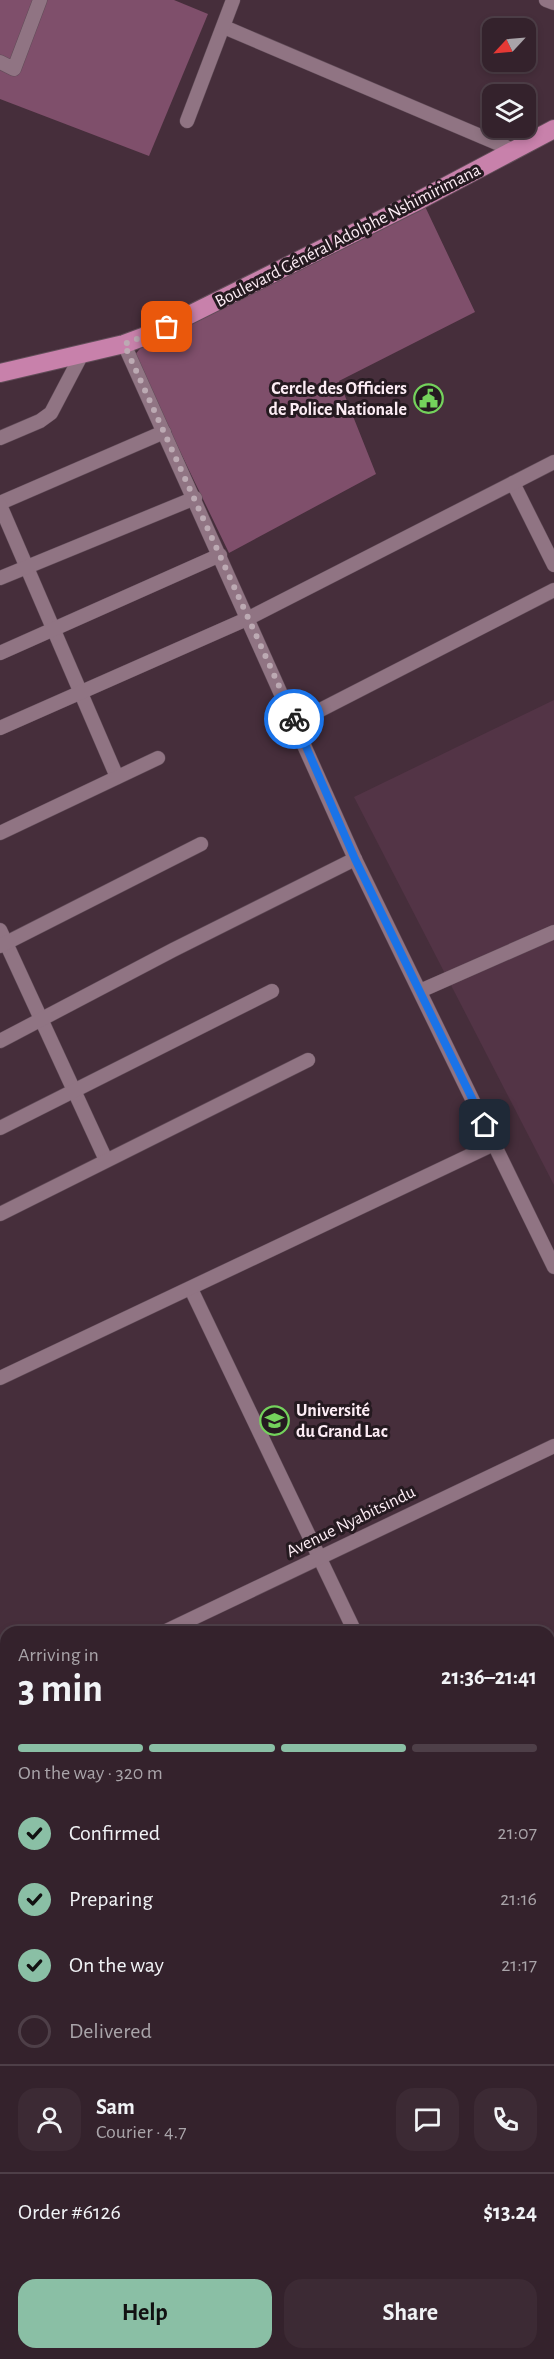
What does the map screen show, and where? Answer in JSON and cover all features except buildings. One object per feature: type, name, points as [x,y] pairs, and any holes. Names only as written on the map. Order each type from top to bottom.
[{"type":"main road","name":"Boulevard Général Adolphe Nshimirimana","points":[[0,373],[124,344],[182,321],[554,129]]},
{"type":"street","points":[[0,62],[14,69],[39,0]]},
{"type":"street","points":[[187,122],[233,0]]},
{"type":"street","points":[[546,0],[554,3]]},
{"type":"street","points":[[224,27],[513,150]]},
{"type":"street","points":[[124,344],[249,618],[355,859],[554,1267]]},
{"type":"street","points":[[0,438],[40,421],[51,413],[82,354]]},
{"type":"street","points":[[117,777],[0,504],[164,432]]},
{"type":"street","points":[[0,728],[249,618],[554,462]]},
{"type":"street","points":[[513,483],[552,556]]},
{"type":"street","points":[[0,578],[195,498]]},
{"type":"street","points":[[0,653],[220,555]]},
{"type":"street","points":[[295,723],[554,590]]},
{"type":"street","points":[[0,833],[158,758]]},
{"type":"street","points":[[106,1160],[2,939],[201,844]]},
{"type":"street","points":[[0,1041],[172,950],[355,859]]},
{"type":"street","points":[[420,991],[554,933]]},
{"type":"street","points":[[0,1128],[73,1089],[272,991]]},
{"type":"street","points":[[0,1214],[308,1060]]},
{"type":"street","points":[[0,1378],[494,1144]]},
{"type":"street","points":[[191,1289],[352,1626]]},
{"type":"street","name":"Avenue Nyabitsindu","points":[[176,1626],[554,1446]]},
{"type":"shaded area","points":[[0,0],[174,0],[208,14],[149,156],[0,99]]},
{"type":"shaded area","points":[[421,198],[475,312],[339,381],[376,474],[229,553],[134,356],[143,345]]},
{"type":"shaded area","points":[[554,700],[554,1185],[354,797]]},
{"type":"way so far","points":[[167,327],[124,344],[294,719]]},
{"type":"place","name":"Cercle des Officiers de Police Nationale","points":[[428,399]]},
{"type":"place","name":"Université du Grand Lac","points":[[275,1421]]},
{"type":"route","points":[[294,719],[355,859],[485,1125]]}]
